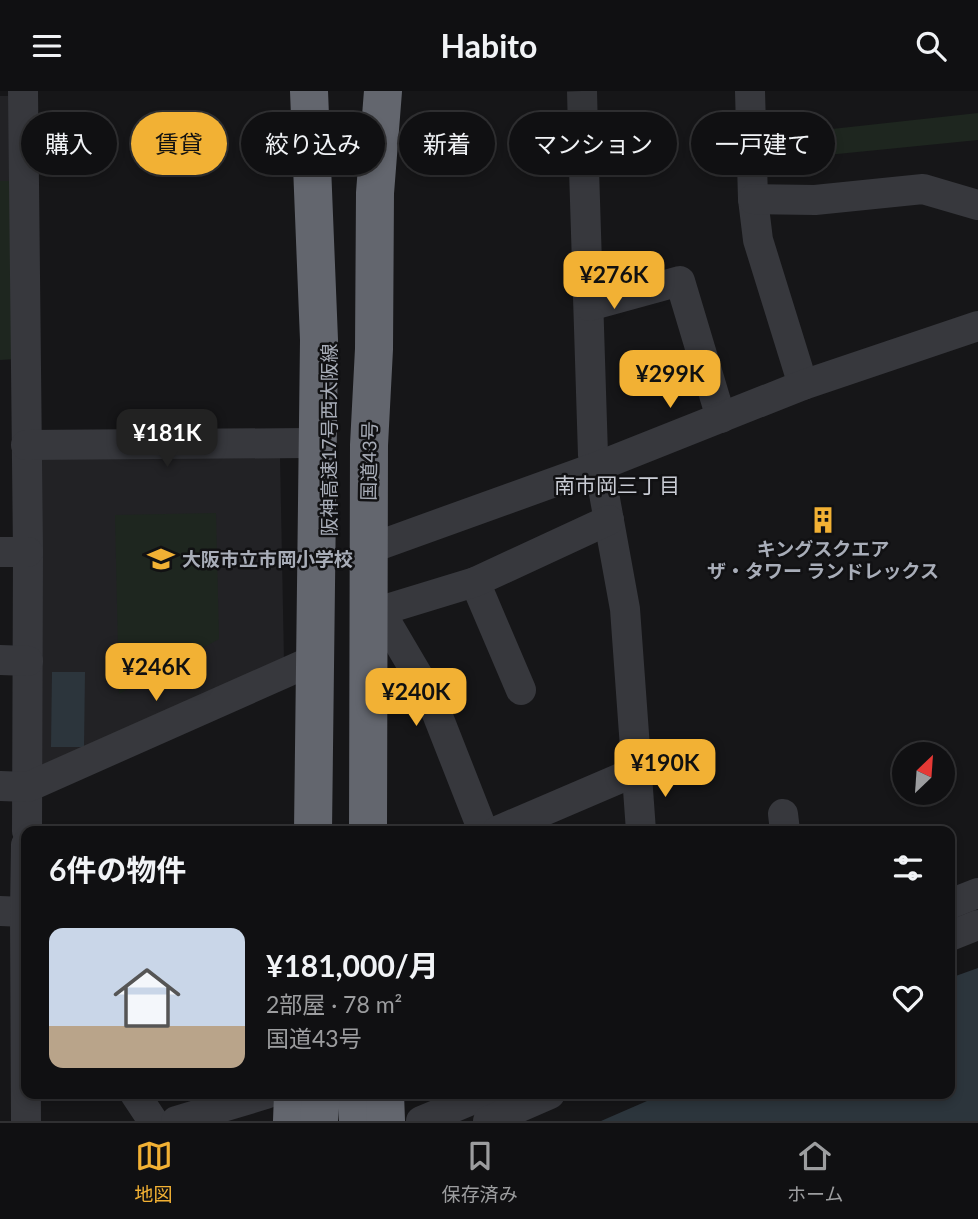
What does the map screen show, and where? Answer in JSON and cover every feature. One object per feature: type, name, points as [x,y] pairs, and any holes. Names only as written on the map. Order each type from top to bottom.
[{"type":"highway","points":[[362,112],[364,91]]},
{"type":"highway","name":"国道43号","points":[[368,826],[369,445],[374,349],[375,193],[383,91]]},
{"type":"highway","points":[[302,826],[312,443],[331,95]]},
{"type":"highway","name":"阪神高速17号西大阪線","points":[[331,95],[339,112]]},
{"type":"highway","name":"阪神高速17号西大阪線","points":[[327,826],[331,95]]},
{"type":"highway","name":"阪神高速17号西大阪線","points":[[354,826],[357,175]]},
{"type":"highway","points":[[374,349],[379,446],[379,826]]},
{"type":"highway","points":[[312,443],[313,826]]},
{"type":"highway","points":[[285,1099],[285,1121]]},
{"type":"highway","points":[[292,1121],[293,1099]]},
{"type":"highway","points":[[319,1121],[322,1099]]},
{"type":"highway","points":[[324,1099],[326,1121]]},
{"type":"highway","points":[[352,1121],[354,1099]]},
{"type":"highway","points":[[355,1099],[358,1121]]},
{"type":"highway","points":[[385,1099],[386,1121]]},
{"type":"highway","points":[[391,1099],[392,1121]]},
{"type":"street","points":[[23,91],[26,445],[14,552],[14,787],[26,826]]},
{"type":"street","points":[[750,91],[753,199],[758,240],[803,385]]},
{"type":"street","points":[[584,175],[593,455],[599,466],[625,609],[641,826]]},
{"type":"street","points":[[753,199],[815,200],[923,189],[978,205]]},
{"type":"street","points":[[589,306],[680,281],[720,418]]},
{"type":"street","points":[[380,545],[599,466],[803,385],[978,326]]},
{"type":"street","points":[[26,445],[312,443]]},
{"type":"street","points":[[481,826],[430,696],[380,611],[475,582],[609,520]]},
{"type":"street","points":[[475,582],[521,690]]},
{"type":"street","points":[[14,787],[305,664]]},
{"type":"street","points":[[518,826],[637,771]]},
{"type":"street","points":[[21,869],[12,911],[21,932]]},
{"type":"street","points":[[955,903],[978,893]]},
{"type":"street","points":[[955,934],[978,925]]},
{"type":"street","points":[[21,993],[17,1033],[21,1072]]},
{"type":"street","points":[[24,1099],[26,1121]]},
{"type":"street","points":[[138,1099],[153,1121]]},
{"type":"street","points":[[176,1121],[249,1099]]},
{"type":"street","points":[[421,1121],[474,1099]]},
{"type":"street","points":[[488,1121],[539,1099]]},
{"type":"shaded area","points":[[0,96],[12,96],[14,181],[0,181]]},
{"type":"shaded area","points":[[978,113],[978,140],[835,154],[835,129]]},
{"type":"shaded area","points":[[0,181],[14,181],[16,359],[0,360]]},
{"type":"shaded area","name":"大阪市立市岡小学校","points":[[40,453],[280,457],[284,661],[40,768]]},
{"type":"shaded area","points":[[216,513],[219,639],[119,694],[115,515]]},
{"type":"shaded area","points":[[52,672],[85,672],[84,747],[51,747]]},
{"type":"shaded area","points":[[978,968],[978,1121],[601,1121],[652,1099],[955,1099],[955,976]]},
{"type":"tunnel","points":[[582,91],[583,112]]},
{"type":"place","name":"キングスクエア ザ・タワー ランドレックス","points":[[823,520]]},
{"type":"place","name":"大阪市立市岡小学校","points":[[161,559]]},
{"type":"district","name":"南市岡三丁目","points":[[617,486]]}]
